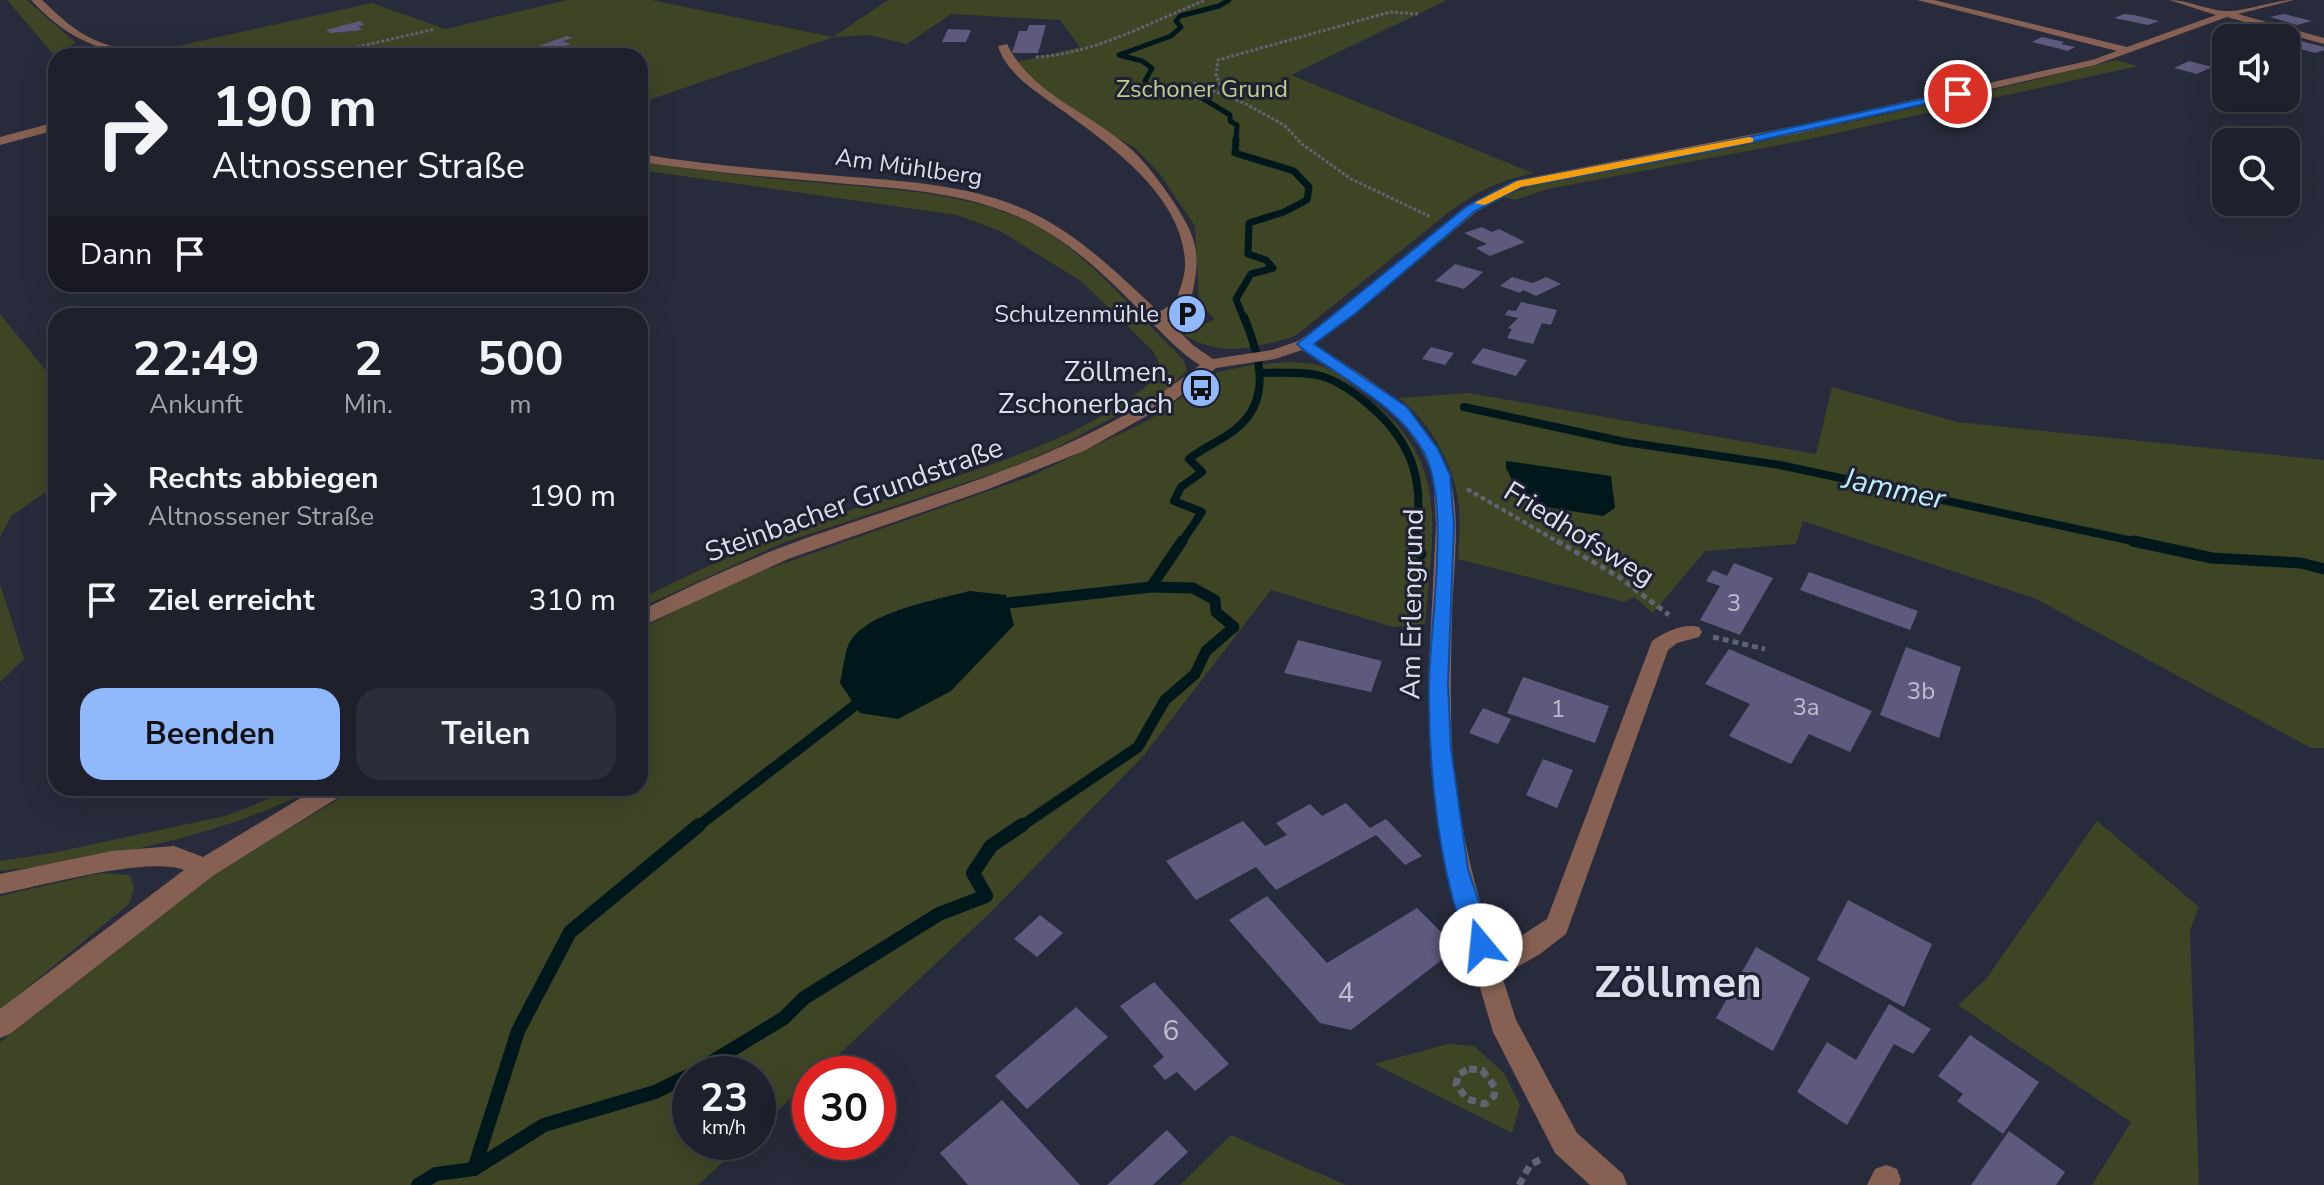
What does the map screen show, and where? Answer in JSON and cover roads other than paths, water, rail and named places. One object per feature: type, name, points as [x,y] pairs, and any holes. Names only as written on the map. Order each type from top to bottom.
[{"type":"street","points":[[36,0],[74,33],[91,43],[115,48]]},
{"type":"street","points":[[1922,0],[2131,51]]},
{"type":"street","points":[[1947,6],[1960,0]]},
{"type":"street","points":[[2174,0],[2324,41]]},
{"type":"street","points":[[1220,364],[1275,354],[1304,344],[1351,310],[1451,225],[1493,195],[1517,184],[1795,130],[2095,62],[2227,14],[2289,0]]},
{"type":"street","points":[[1005,52],[1032,84],[1125,150],[1150,176],[1185,229],[1192,266],[1183,304],[1157,320]]},
{"type":"street","points":[[0,141],[48,128]]},
{"type":"street","name":"Am Mühlberg","points":[[648,159],[725,170],[889,184],[996,204],[1058,233],[1104,269],[1192,353],[1220,364]]},
{"type":"street","name":"Am Erlengrund","points":[[1304,344],[1402,410],[1430,449],[1442,475],[1445,525],[1439,684],[1441,749],[1457,869],[1503,1023],[1566,1143],[1612,1185]]},
{"type":"street","name":"Steinbacher Grundstraße","points":[[648,616],[742,569],[1012,475],[1065,453],[1141,415],[1220,364]]},
{"type":"street","points":[[1489,970],[1531,946],[1557,926],[1659,646],[1670,638],[1692,632]]},
{"type":"street","points":[[0,1025],[205,868],[323,796]]},
{"type":"street","points":[[0,884],[112,861],[174,856],[205,868]]},
{"type":"water","points":[[1506,461],[1611,476],[1615,508],[1603,516],[1533,505],[1519,494],[1506,468]]},
{"type":"water","points":[[970,591],[1006,595],[1014,625],[951,691],[898,719],[860,713],[840,683],[845,655],[856,634],[868,624],[902,609]]},
{"type":"waterway","points":[[1229,0],[1219,6],[1180,16],[1176,21],[1181,27],[1171,36],[1119,55],[1142,61],[1152,68],[1145,81],[1150,89],[1173,94],[1194,93],[1230,115],[1230,121],[1237,125],[1236,141]]},
{"type":"waterway","points":[[1236,139],[1235,153],[1294,171],[1309,187],[1307,200],[1284,212],[1249,223],[1248,254],[1266,260],[1273,268],[1251,274],[1236,299],[1244,319]]},
{"type":"waterway","points":[[1181,543],[1202,512],[1174,501],[1181,487],[1202,472],[1189,459],[1237,428],[1248,416],[1259,389],[1258,360],[1244,317]]},
{"type":"waterway","points":[[1260,373],[1306,373],[1328,378],[1352,392],[1385,420],[1397,435],[1413,466],[1418,502],[1415,543]]},
{"type":"waterway","name":"Jammer","points":[[1464,407],[1625,442],[1780,465],[2142,543]]},
{"type":"waterway","points":[[1151,587],[1182,541]]},
{"type":"waterway","points":[[1415,541],[1414,549],[1421,554]]},
{"type":"waterway","name":"Jammer","points":[[2133,541],[2212,558],[2301,563],[2324,569]]},
{"type":"waterway","points":[[999,609],[1008,603],[1151,587]]},
{"type":"waterway","points":[[1020,827],[1138,747],[1165,700],[1195,674],[1206,651],[1234,627],[1216,612],[1215,600],[1193,588],[1151,587]]},
{"type":"waterway","points":[[697,827],[866,697]]},
{"type":"waterway","points":[[474,1169],[518,1031],[570,932],[699,825]]},
{"type":"waterway","points":[[722,1056],[784,1018],[804,998],[939,914],[986,896],[973,873],[991,846],[1022,825]]},
{"type":"waterway","points":[[474,1169],[544,1125],[655,1092],[672,1084]]},
{"type":"waterway","points":[[418,1185],[436,1174],[474,1169]]},
{"type":"place","name":"Schulzenmühle","points":[[1187,314]]},
{"type":"place","name":"Zöllmen, Zschonerbach","points":[[1201,388]]},
{"type":"district","name":"Zöllmen","points":[[1678,983]]},
{"type":"park label","name":"Zschoner Grund","points":[[1202,89]]}]
